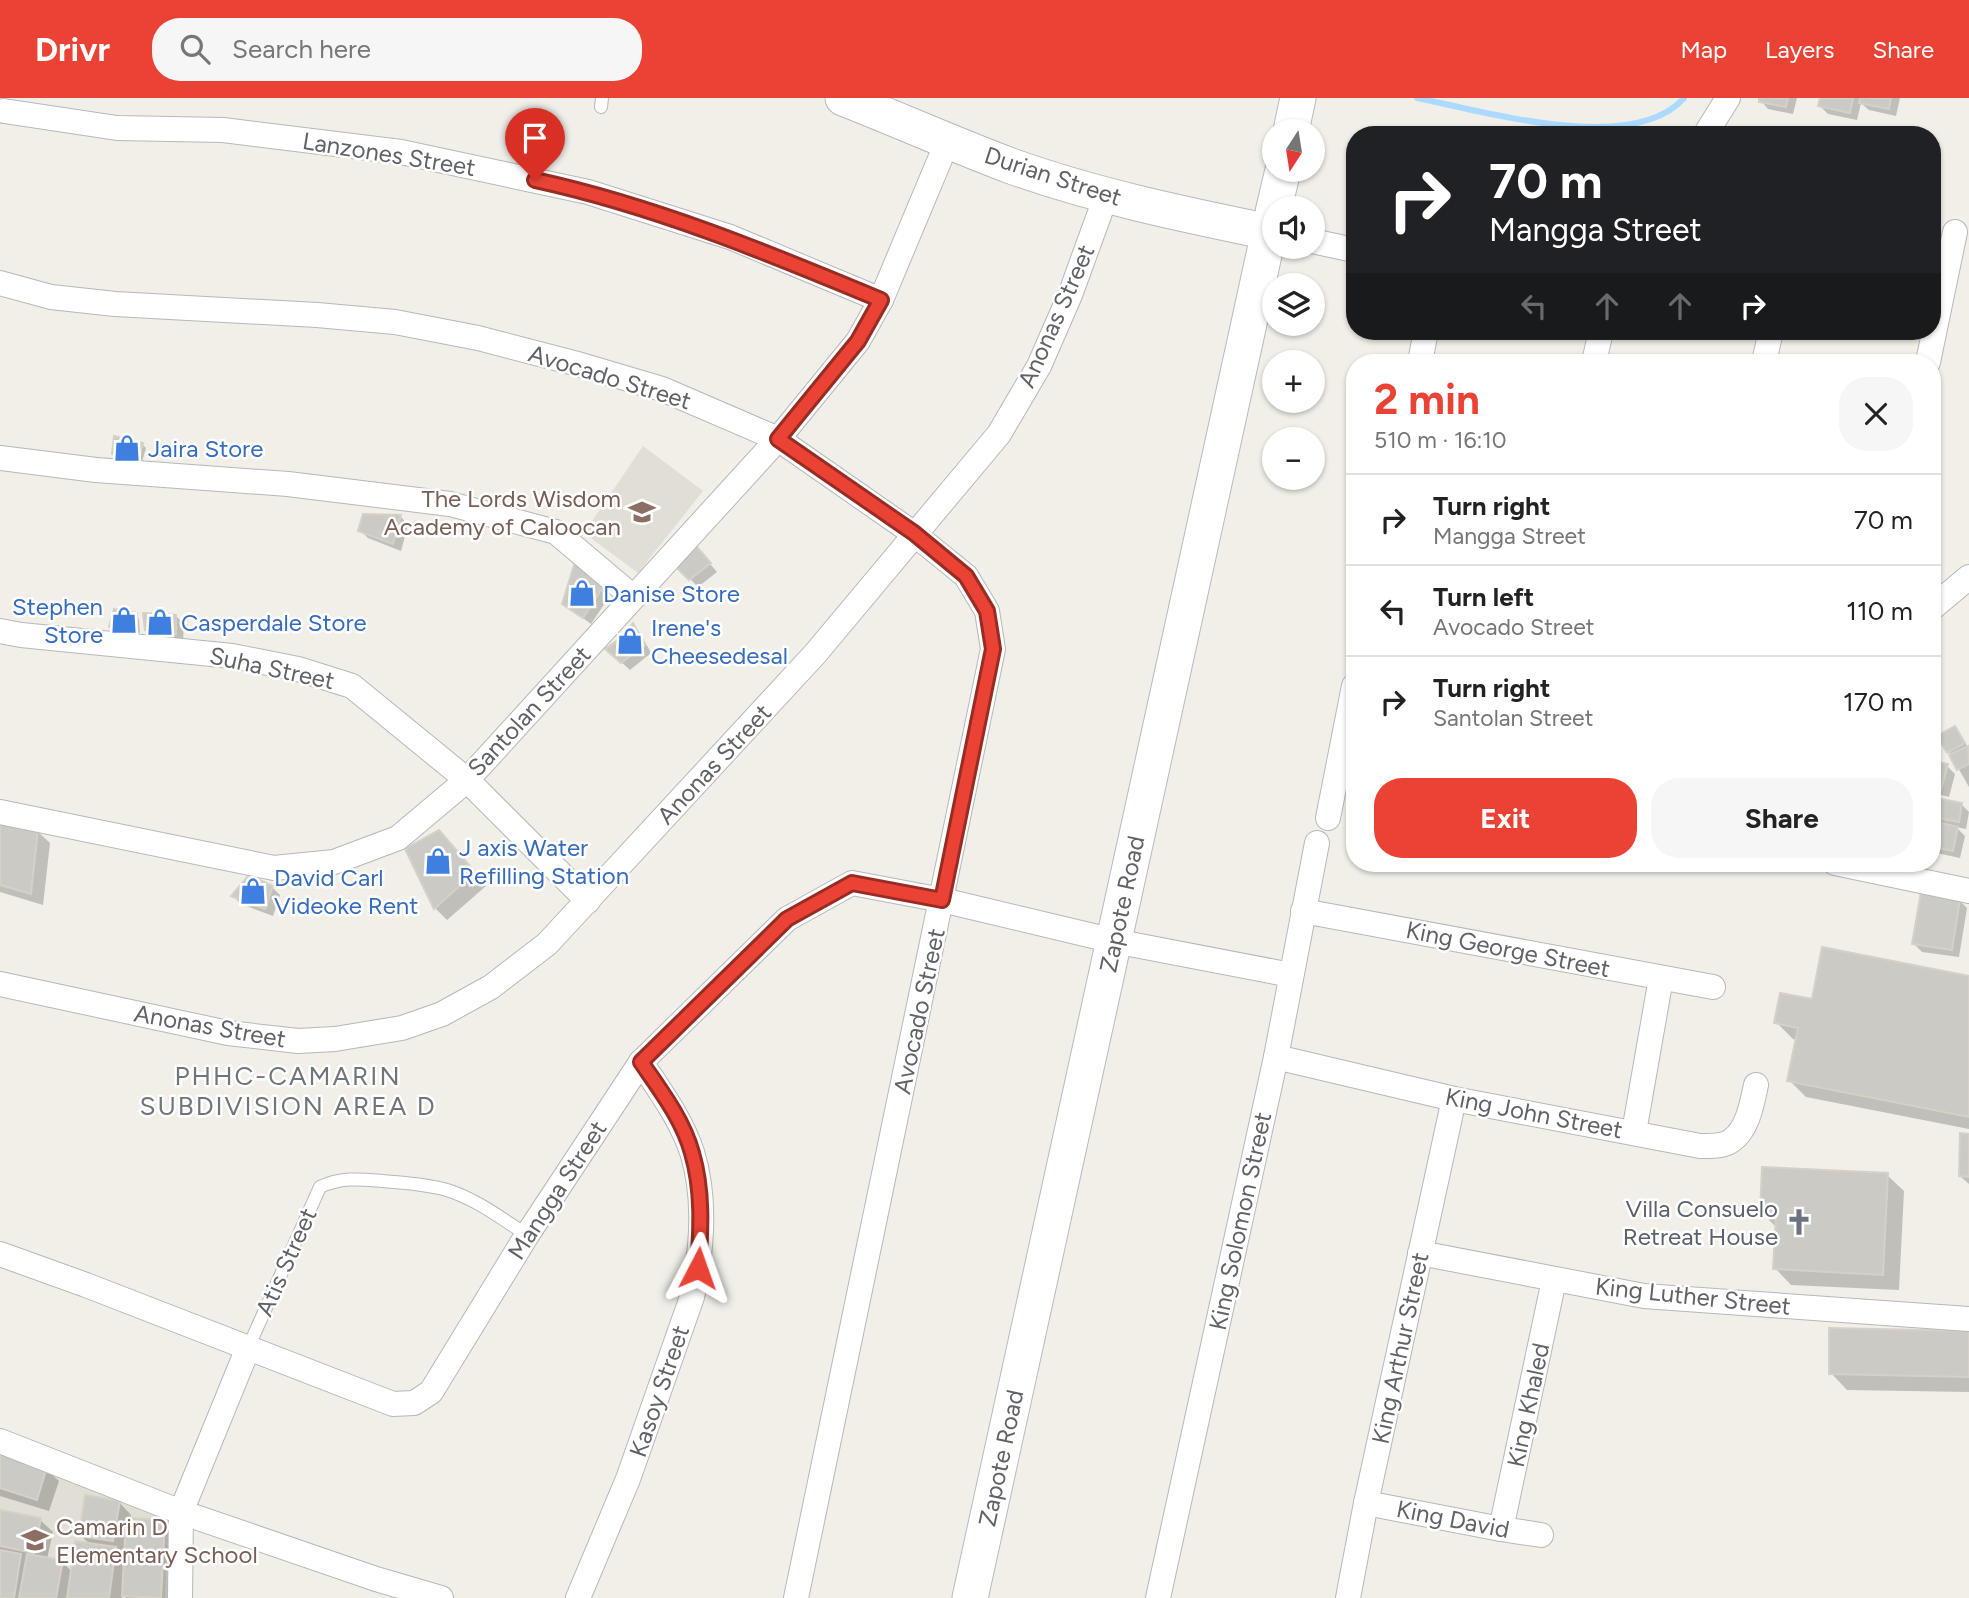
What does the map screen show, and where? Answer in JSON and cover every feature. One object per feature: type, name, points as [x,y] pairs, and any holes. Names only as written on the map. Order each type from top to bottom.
[{"type":"main road","name":"Durian Street","points":[[843,98],[1012,166],[1106,196],[1165,211],[1262,220]]},
{"type":"main road","name":"Zapote Road","points":[[970,1598],[1265,259]]},
{"type":"street","points":[[1711,126],[1728,98]]},
{"type":"street","name":"Lanzones Street","points":[[4,113],[117,128],[223,130],[401,152],[561,186],[730,237],[881,300]]},
{"type":"street","name":"Santolan Street","points":[[0,813],[274,868],[334,862],[398,838],[467,779],[778,439],[858,341],[881,300],[948,140]]},
{"type":"street","name":"Anonas Street","points":[[0,984],[228,1033],[268,1039],[322,1040],[370,1035],[402,1028],[465,1003],[491,987],[547,944],[815,654],[999,433],[1039,366],[1070,295],[1106,196]]},
{"type":"street","points":[[1941,291],[1952,231]]},
{"type":"street","points":[[1325,244],[1346,248]]},
{"type":"street","name":"Avocado Street","points":[[0,283],[51,297],[116,304],[394,322],[466,336],[574,363],[662,389],[778,439],[914,533],[966,576],[987,611],[993,649],[796,1598]]},
{"type":"street","points":[[0,458],[96,471],[288,485],[450,504],[556,532],[633,597]]},
{"type":"street","points":[[1941,601],[1969,578]]},
{"type":"street","name":"Suha Street","points":[[0,631],[232,656],[298,669],[352,686],[467,779],[587,901]]},
{"type":"street","points":[[1328,818],[1346,762]]},
{"type":"street","name":"King Solomon Street","points":[[1158,1598],[1276,1057],[1317,843]]},
{"type":"street","points":[[1878,872],[1969,891]]},
{"type":"street","name":"Mangga Street","points":[[0,1254],[393,1404],[414,1403],[431,1392],[527,1235],[641,1062],[787,919],[852,883],[942,900],[1114,942],[1291,975]]},
{"type":"street","name":"King George Street","points":[[1303,911],[1713,987]]},
{"type":"street","points":[[1634,1132],[1661,978]]},
{"type":"street","name":"King John Street","points":[[1276,1057],[1454,1099],[1700,1146],[1732,1141],[1743,1127],[1756,1085]]},
{"type":"street","name":"Kasoy Street","points":[[578,1598],[628,1479],[692,1297],[698,1268],[700,1197],[692,1153],[681,1125],[641,1062]]},
{"type":"street","name":"King Arthur Street","points":[[1348,1598],[1366,1503],[1454,1099]]},
{"type":"street","name":"King Luther Street","points":[[1420,1253],[1644,1296],[1969,1319]]},
{"type":"street","name":"King Khaled","points":[[1501,1529],[1554,1280]]},
{"type":"street","points":[[180,1598],[181,1512],[248,1348]]},
{"type":"street","points":[[0,1441],[181,1512],[376,1579],[441,1598]]},
{"type":"street","name":"King David","points":[[1366,1503],[1541,1535]]},
{"type":"lane","name":"Atis Street","points":[[248,1348],[320,1187],[352,1178],[426,1185],[449,1191],[480,1205],[527,1235]]},
{"type":"shaded area","name":"The Lords Wisdom Academy of Caloocan","points":[[643,446],[703,491],[638,573],[584,533]]},
{"type":"shaded area","points":[[0,1451],[81,1481],[169,1521],[165,1598],[0,1598]]},
{"type":"building","points":[[1759,98],[1788,98],[1786,107],[1759,102]]},
{"type":"building","points":[[1820,98],[1853,98],[1850,113],[1818,106]]},
{"type":"building","points":[[1860,98],[1891,98],[1889,109],[1859,103]]},
{"type":"building","name":"Jaira Store","points":[[114,436],[143,443],[139,460],[112,454]]},
{"type":"building","points":[[363,514],[401,515],[393,544],[358,531]]},
{"type":"building","points":[[697,547],[711,563],[689,580],[674,565]]},
{"type":"building","name":"Danise Store","points":[[575,562],[606,582],[583,618],[562,604]]},
{"type":"building","name":"Stephen Store","points":[[114,609],[137,613],[137,630],[109,627]]},
{"type":"building","name":"Casperdale Store","points":[[143,613],[176,615],[176,634],[145,630]]},
{"type":"building","name":"Irene's Cheesedesal","points":[[633,623],[645,645],[621,663],[605,649],[623,636]]},
{"type":"building","points":[[1955,726],[1965,743],[1947,753],[1941,743],[1941,734]]},
{"type":"building","points":[[1968,746],[1969,764],[1957,770],[1949,755]]},
{"type":"building","points":[[1941,763],[1948,764],[1941,790]]},
{"type":"building","points":[[1941,799],[1962,803],[1959,822],[1941,819]]},
{"type":"building","points":[[1941,823],[1958,827],[1953,851],[1941,849]]},
{"type":"building","points":[[0,824],[38,829],[31,894],[0,885]]},
{"type":"building","name":"J axis Water Refilling Station","points":[[439,830],[475,872],[434,909],[405,849]]},
{"type":"building","name":"David Carl Videoke Rent","points":[[249,875],[273,886],[265,909],[231,896]]},
{"type":"building","points":[[1921,892],[1960,899],[1952,950],[1912,944]]},
{"type":"building","points":[[1822,947],[1969,976],[1969,1117],[1787,1081],[1798,1028],[1774,1023],[1780,993],[1812,999]]},
{"type":"building","points":[[1960,1133],[1969,1134],[1969,1177],[1959,1176]]},
{"type":"building","points":[[1762,1167],[1888,1173],[1883,1275],[1773,1269],[1776,1214],[1760,1213]]},
{"type":"building","points":[[1829,1328],[1969,1331],[1969,1377],[1829,1374]]},
{"type":"building","points":[[0,1452],[47,1467],[37,1500],[0,1488]]},
{"type":"building","points":[[85,1495],[120,1501],[113,1541],[79,1536]]},
{"type":"building","points":[[0,1510],[41,1518],[34,1553],[0,1546]]},
{"type":"building","points":[[126,1518],[165,1520],[161,1598],[122,1596]]},
{"type":"building","points":[[75,1541],[116,1547],[109,1598],[67,1598]]},
{"type":"building","points":[[0,1550],[21,1554],[14,1598],[0,1598]]},
{"type":"building","points":[[27,1554],[63,1560],[56,1598],[19,1598]]},
{"type":"waterway","points":[[1417,98],[1517,119],[1576,126]]},
{"type":"waterway","points":[[1607,126],[1630,124],[1661,115],[1684,98]]},
{"type":"place","name":"Jaira Store","points":[[127,448]]},
{"type":"place","name":"The Lords Wisdom Academy of Caloocan","points":[[642,512]]},
{"type":"place","name":"Danise Store","points":[[582,593]]},
{"type":"place","name":"Stephen Store","points":[[124,620]]},
{"type":"place","name":"Casperdale Store","points":[[160,622]]},
{"type":"place","name":"Irene's Cheesedesal","points":[[630,641]]},
{"type":"place","name":"J axis Water Refilling Station","points":[[438,861]]},
{"type":"place","name":"David Carl Videoke Rent","points":[[253,891]]},
{"type":"place","name":"Villa Consuelo Retreat House","points":[[1799,1222]]},
{"type":"place","name":"Camarin D Elementary School","points":[[35,1540]]},
{"type":"district","name":"PHHC-CAMARIN SUBDIVISION AREA D","points":[[288,1091]]},
{"type":"route","points":[[535,180],[588,192],[730,237],[881,300],[858,341],[778,439],[914,533],[966,576],[987,611],[993,649],[942,900],[852,883],[787,919],[641,1062],[681,1125],[692,1153],[700,1197],[698,1268]]}]
